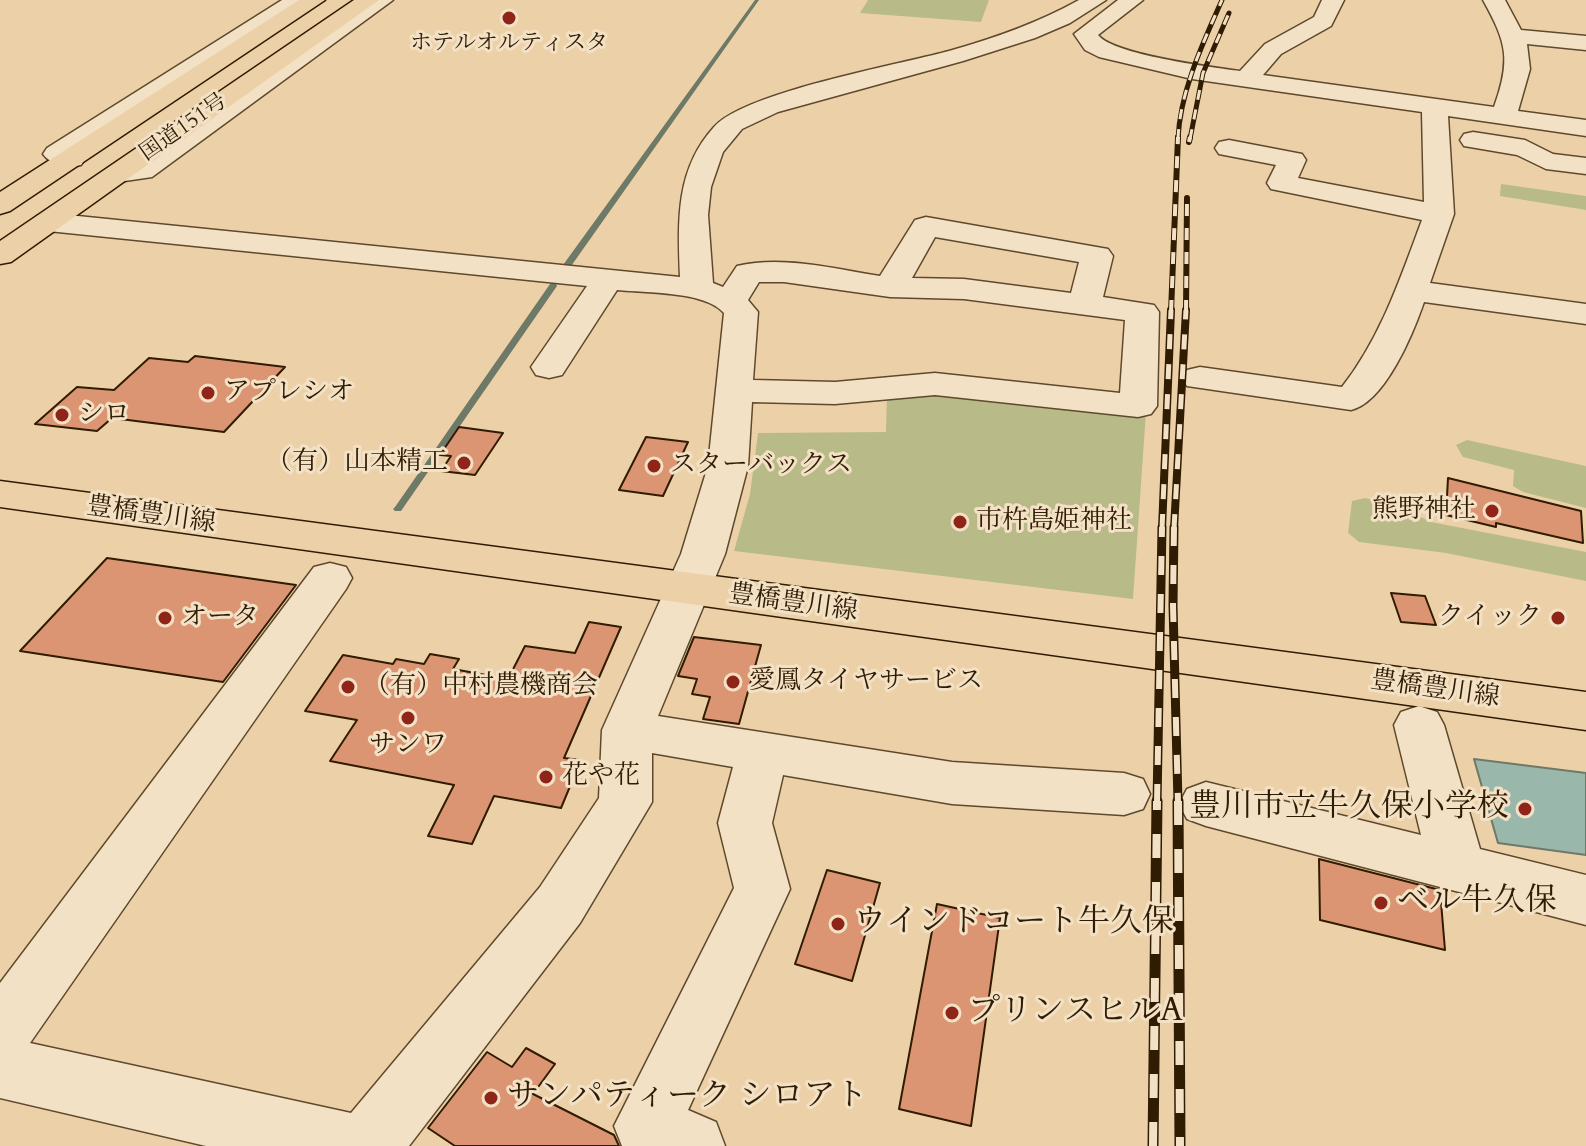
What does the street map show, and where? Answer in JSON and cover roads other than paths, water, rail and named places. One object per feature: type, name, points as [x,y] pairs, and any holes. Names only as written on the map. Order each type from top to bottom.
[{"type":"main road","name":"国道151号","points":[[0,205],[314,0]]},
{"type":"main road","name":"国道151号","points":[[0,255],[368,0]]},
{"type":"main road","name":"豊橋豊川線","points":[[0,494],[1586,711]]},
{"type":"street","points":[[71,159],[57,154],[297,0]]},
{"type":"street","points":[[118,174],[142,171],[382,0]]},
{"type":"street","points":[[697,288],[695,191],[711,150],[734,122],[833,87],[991,46],[1088,5],[1119,0]]},
{"type":"street","points":[[1132,0],[1085,34],[1093,45],[1107,52],[1156,65],[1246,79],[1436,120],[1525,148],[1546,161],[1586,166]]},
{"type":"street","points":[[1246,79],[1273,49],[1323,21],[1333,0]]},
{"type":"street","points":[[1494,0],[1515,36],[1521,67],[1503,117]]},
{"type":"street","points":[[1515,36],[1586,43]]},
{"type":"street","points":[[1436,120],[1503,117],[1586,128]]},
{"type":"street","points":[[1200,378],[1351,399],[1379,363],[1413,291],[1439,214],[1436,120]]},
{"type":"street","points":[[1229,148],[1323,164]]},
{"type":"street","points":[[1292,160],[1281,183],[1352,182],[1439,214]]},
{"type":"street","points":[[48,222],[697,288],[731,301],[741,312],[728,466],[703,554],[627,730],[625,802],[560,905],[367,1146]]},
{"type":"street","points":[[890,287],[926,226],[1097,256],[1084,305]]},
{"type":"street","points":[[731,301],[748,273],[784,272],[890,287],[964,289],[1142,312],[1138,406],[935,384],[835,393],[735,391]]},
{"type":"street","points":[[549,367],[608,279]]},
{"type":"street","points":[[1413,291],[1586,314]]},
{"type":"street","points":[[0,1033],[330,578]]},
{"type":"street","points":[[1419,725],[1457,868]]},
{"type":"street","points":[[627,730],[952,783],[1124,794]]},
{"type":"street","points":[[692,1146],[647,1126],[762,889],[745,823],[763,752]]},
{"type":"street","points":[[1206,804],[1586,900]]},
{"type":"street","points":[[0,1067],[349,1146]]},
{"type":"waterway","points":[[566,267],[757,0]]},
{"type":"waterway","points":[[398,509],[553,286]]},
{"type":"railway","points":[[1178,139],[1188,85],[1222,0]]},
{"type":"railway","points":[[1190,139],[1203,73],[1229,13]]},
{"type":"railway","points":[[1171,312],[1178,137]]},
{"type":"railway","points":[[1189,142],[1190,137]]},
{"type":"railway","points":[[1186,312],[1187,198]]},
{"type":"railway","points":[[1162,529],[1171,310]]},
{"type":"railway","points":[[1174,529],[1186,310]]},
{"type":"railway","points":[[1157,803],[1162,527]]},
{"type":"railway","points":[[1174,527],[1178,803]]},
{"type":"railway","points":[[1153,1146],[1157,801]]},
{"type":"railway","points":[[1178,801],[1180,1146]]},
{"type":"place","name":"ホテルオルティスタ","points":[[509,18]]},
{"type":"place","name":"アプレシオ","points":[[208,393]]},
{"type":"place","name":"シロ","points":[[62,415]]},
{"type":"place","name":"（有）山本精工","points":[[464,463]]},
{"type":"place","name":"スターバックス","points":[[654,466]]},
{"type":"place","name":"熊野神社","points":[[1492,511]]},
{"type":"place","name":"市杵島姫神社","points":[[960,522]]},
{"type":"place","name":"オータ","points":[[165,618]]},
{"type":"place","name":"クイック","points":[[1558,618]]},
{"type":"place","name":"愛鳳タイヤサービス","points":[[733,682]]},
{"type":"place","name":"（有）中村農機商会","points":[[348,687]]},
{"type":"place","name":"サンワ","points":[[408,718]]},
{"type":"place","name":"花や花","points":[[546,777]]},
{"type":"place","name":"豊川市立牛久保小学校","points":[[1525,809]]},
{"type":"place","name":"ベル牛久保","points":[[1381,903]]},
{"type":"place","name":"ウインドコート牛久保","points":[[838,924]]},
{"type":"place","name":"プリンスヒルA","points":[[952,1013]]},
{"type":"place","name":"サンパティーク シロアト","points":[[491,1098]]}]
